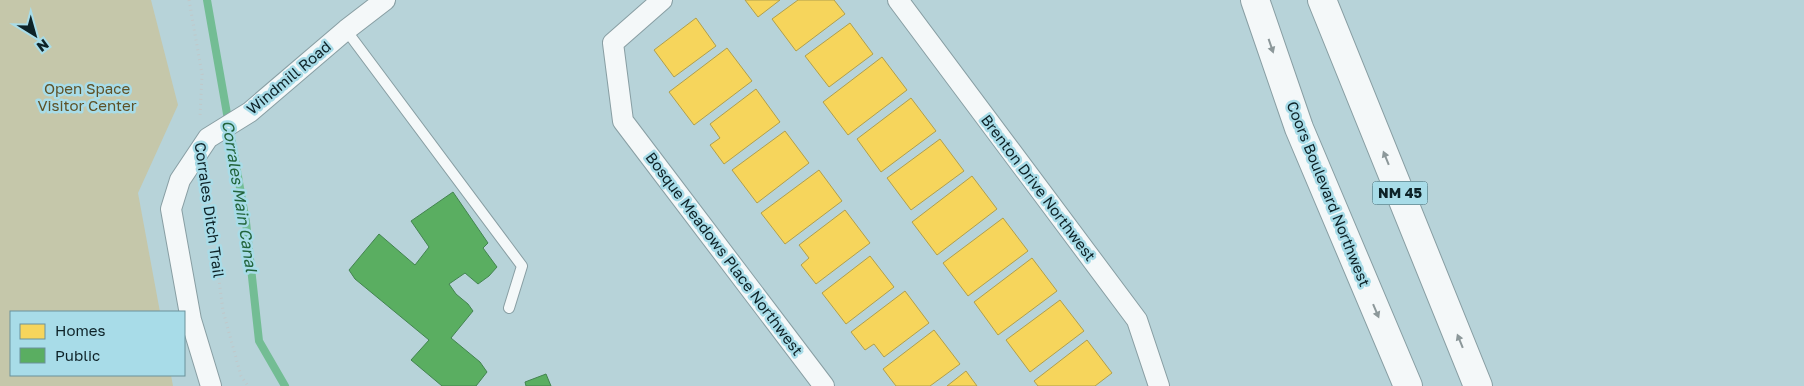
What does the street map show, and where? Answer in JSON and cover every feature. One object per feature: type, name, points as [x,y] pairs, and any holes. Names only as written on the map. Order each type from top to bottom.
[{"type":"main road","name":"Coors Boulevard Northwest","points":[[1255,0],[1299,128],[1408,386]]},
{"type":"main road","name":"NM 45","points":[[1322,0],[1478,386]]},
{"type":"street","name":"Windmill Road","points":[[207,385],[191,320],[171,208],[180,180],[203,145],[250,112],[346,30],[385,0]]},
{"type":"street","name":"Bosque Meadows Place Northwest","points":[[662,0],[612,43],[623,121],[824,386]]},
{"type":"street","name":"Brenton Drive Northwest","points":[[898,0],[1137,320],[1159,386]]},
{"type":"lane","points":[[346,30],[522,266],[509,308]]},
{"type":"path","name":"Corrales Ditch Trail","points":[[189,0],[202,74],[203,145],[223,311],[241,376],[248,386]]},
{"type":"green space","name":"Open Space Visitor Center","points":[[0,0],[151,0],[178,105],[138,193],[160,311],[10,311],[10,376],[171,376],[173,386],[0,386]]},
{"type":"building: Homes","points":[[745,0],[780,0],[758,17]]},
{"type":"building: Homes","points":[[798,0],[834,0],[845,14],[796,51],[772,19]]},
{"type":"building: Homes","points":[[696,18],[716,46],[674,77],[654,50]]},
{"type":"building: Homes","points":[[850,23],[873,54],[829,87],[805,56]]},
{"type":"building: Homes","points":[[727,48],[752,81],[694,125],[669,92]]},
{"type":"building: Homes","points":[[882,57],[907,90],[848,135],[823,102]]},
{"type":"building: Homes","points":[[756,89],[780,122],[724,164],[710,145],[720,138],[710,124]]},
{"type":"building: Homes","points":[[911,98],[936,131],[881,172],[857,139]]},
{"type":"building: Homes","points":[[785,131],[809,163],[757,203],[732,170]]},
{"type":"building: Homes","points":[[940,139],[964,171],[911,210],[887,178]]},
{"type":"building: Homes","points":[[819,170],[842,201],[785,244],[761,213]]},
{"type":"building: Homes","points":[[972,176],[997,209],[937,255],[912,222]]},
{"type":"building: Homes","points":[[845,210],[870,243],[816,284],[801,265],[809,258],[799,245]]},
{"type":"building: Homes","points":[[1003,218],[1028,251],[968,296],[943,263]]},
{"type":"building: Homes","points":[[870,256],[894,287],[846,324],[822,293]]},
{"type":"building: Homes","points":[[1032,258],[1057,291],[998,335],[974,302]]},
{"type":"building: Homes","points":[[905,291],[929,323],[884,357],[874,344],[865,350],[851,332]]},
{"type":"building: Homes","points":[[1060,300],[1084,331],[1030,372],[1006,340]]},
{"type":"building: Homes","points":[[934,330],[960,364],[930,386],[896,386],[883,369]]},
{"type":"building: Homes","points":[[1087,340],[1112,373],[1095,386],[1038,386],[1034,381]]},
{"type":"building: Homes","points":[[966,371],[977,386],[947,386]]},
{"type":"building: Public","points":[[453,192],[488,243],[483,248],[497,267],[478,284],[465,273],[449,284],[473,311],[451,338],[480,362],[487,372],[476,386],[442,386],[411,360],[429,340],[355,279],[349,270],[379,234],[415,265],[429,247],[411,221]]},
{"type":"building: Public","points":[[546,374],[551,386],[526,386],[525,382]]},
{"type":"waterway","name":"Corrales Main Canal","points":[[207,0],[246,222],[259,341],[285,386]]}]
